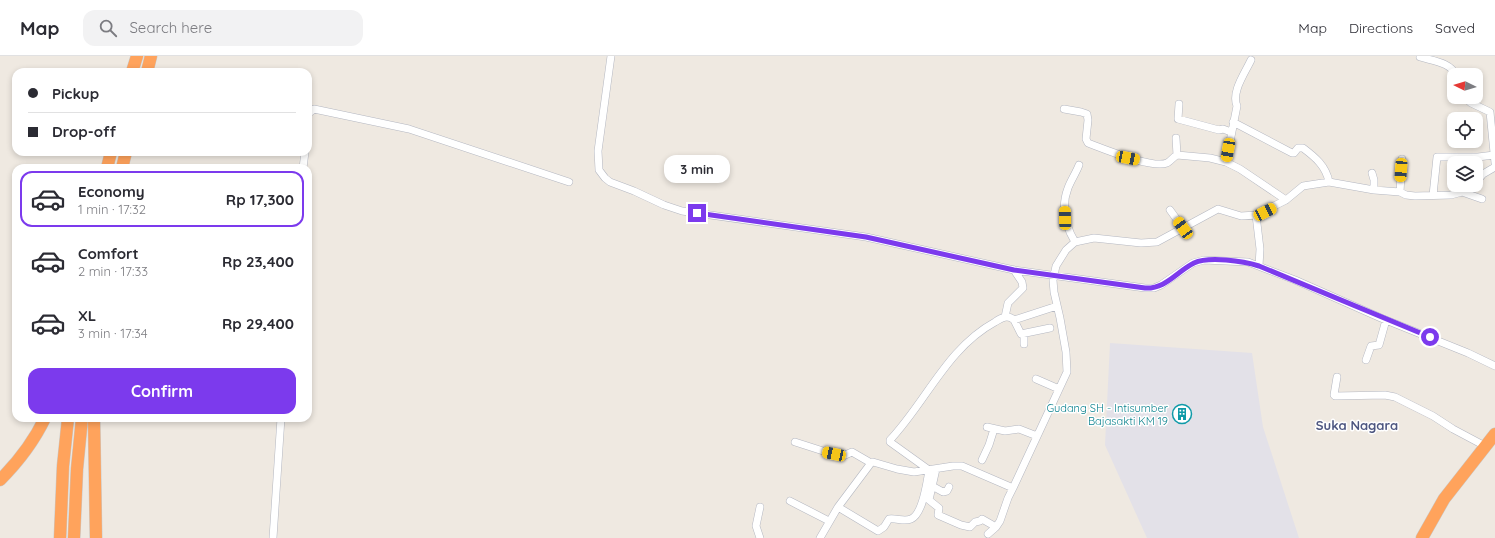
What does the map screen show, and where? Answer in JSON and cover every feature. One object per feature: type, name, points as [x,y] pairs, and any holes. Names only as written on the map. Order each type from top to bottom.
[{"type":"highway","points":[[133,68],[137,56]]},
{"type":"highway","points":[[148,68],[151,56]]},
{"type":"highway","points":[[0,480],[25,452],[44,422]]},
{"type":"highway","points":[[60,538],[63,466],[68,422]]},
{"type":"highway","points":[[74,538],[77,469],[82,422]]},
{"type":"highway","points":[[94,422],[96,538]]},
{"type":"highway","points":[[1422,538],[1444,499],[1492,439]]},
{"type":"street","points":[[611,56],[598,151],[599,170],[610,182],[664,206],[682,211],[866,237],[1014,270],[1145,288],[1154,288],[1168,281],[1193,263],[1204,260],[1239,261],[1259,266],[1468,353],[1495,366]]},
{"type":"street","points":[[1420,57],[1447,65],[1452,68]]},
{"type":"street","points":[[1226,162],[1234,122],[1236,95],[1251,60]]},
{"type":"street","points":[[1179,104],[1178,120],[1231,132]]},
{"type":"street","points":[[1472,104],[1492,113],[1495,163]]},
{"type":"street","points":[[312,111],[314,109],[409,129],[569,182]]},
{"type":"street","points":[[1064,109],[1087,114],[1088,120],[1086,139],[1088,143],[1107,151],[1128,158],[1156,163],[1166,163],[1176,155],[1210,158],[1226,162],[1286,200]]},
{"type":"street","points":[[1234,122],[1291,153],[1303,148],[1327,172],[1329,182]]},
{"type":"street","points":[[1176,138],[1176,155]]},
{"type":"street","points":[[1433,195],[1438,157],[1478,157],[1494,153]]},
{"type":"street","points":[[1400,192],[1402,159]]},
{"type":"street","points":[[1075,242],[1067,226],[1065,218],[1065,199],[1068,188],[1079,165]]},
{"type":"street","points":[[1483,174],[1495,167]]},
{"type":"street","points":[[1372,173],[1374,190]]},
{"type":"street","points":[[988,534],[996,527],[1066,376],[1067,361],[1054,292],[1054,276],[1056,266],[1061,256],[1075,242],[1084,239],[1100,238],[1153,243],[1218,209],[1241,216],[1256,215],[1265,212],[1286,200],[1303,186],[1329,182],[1374,190],[1400,192],[1406,195],[1451,195],[1462,192],[1482,199]]},
{"type":"street","points":[[1170,210],[1183,228]]},
{"type":"street","points":[[1256,215],[1260,250],[1259,266]]},
{"type":"street","points":[[1005,317],[1008,303],[1022,289],[1023,286],[1014,270]]},
{"type":"street","points":[[1014,320],[1057,306]]},
{"type":"street","points":[[933,470],[890,442],[890,440],[913,412],[956,353],[971,338],[987,326],[1005,317],[1011,317],[1014,320],[1020,334],[1050,328]]},
{"type":"street","points":[[1366,360],[1371,346],[1379,345],[1386,320]]},
{"type":"street","points":[[1024,334],[1024,344]]},
{"type":"street","points":[[1337,377],[1335,396],[1385,395],[1395,397],[1433,416],[1453,429],[1492,439]]},
{"type":"street","points":[[1036,379],[1059,389]]},
{"type":"street","points":[[273,538],[281,422]]},
{"type":"street","points":[[982,460],[989,445],[990,428],[1005,431],[1019,429],[1037,436]]},
{"type":"street","points":[[795,442],[844,456],[852,452],[870,463],[875,462],[909,471],[919,472],[953,466],[962,466],[1013,488]]},
{"type":"street","points":[[820,538],[838,507],[870,463]]},
{"type":"street","points":[[933,470],[929,500],[939,508],[939,516],[960,525],[970,527],[974,522],[980,522],[982,519],[996,527]]},
{"type":"street","points":[[838,507],[878,531],[884,527],[889,519],[910,519],[918,512],[933,470]]},
{"type":"street","points":[[932,486],[944,492],[947,491],[948,487]]},
{"type":"street","points":[[790,501],[829,521]]},
{"type":"street","points":[[760,507],[756,526],[760,538]]},
{"type":"shaded area","name":"Gudang SH - Intisumber Bajasakti KM 19","points":[[1110,343],[1252,353],[1263,427],[1299,538],[1147,538],[1105,445]]},
{"type":"place","name":"Gudang SH - Intisumber Bajasakti KM 19","points":[[1182,414]]},
{"type":"district","name":"Suka Nagara","points":[[1357,425]]},
{"type":"route","points":[[697,213],[866,237],[1014,270],[1145,288],[1161,286],[1193,263],[1204,260],[1210,259],[1248,262],[1430,337]]}]
